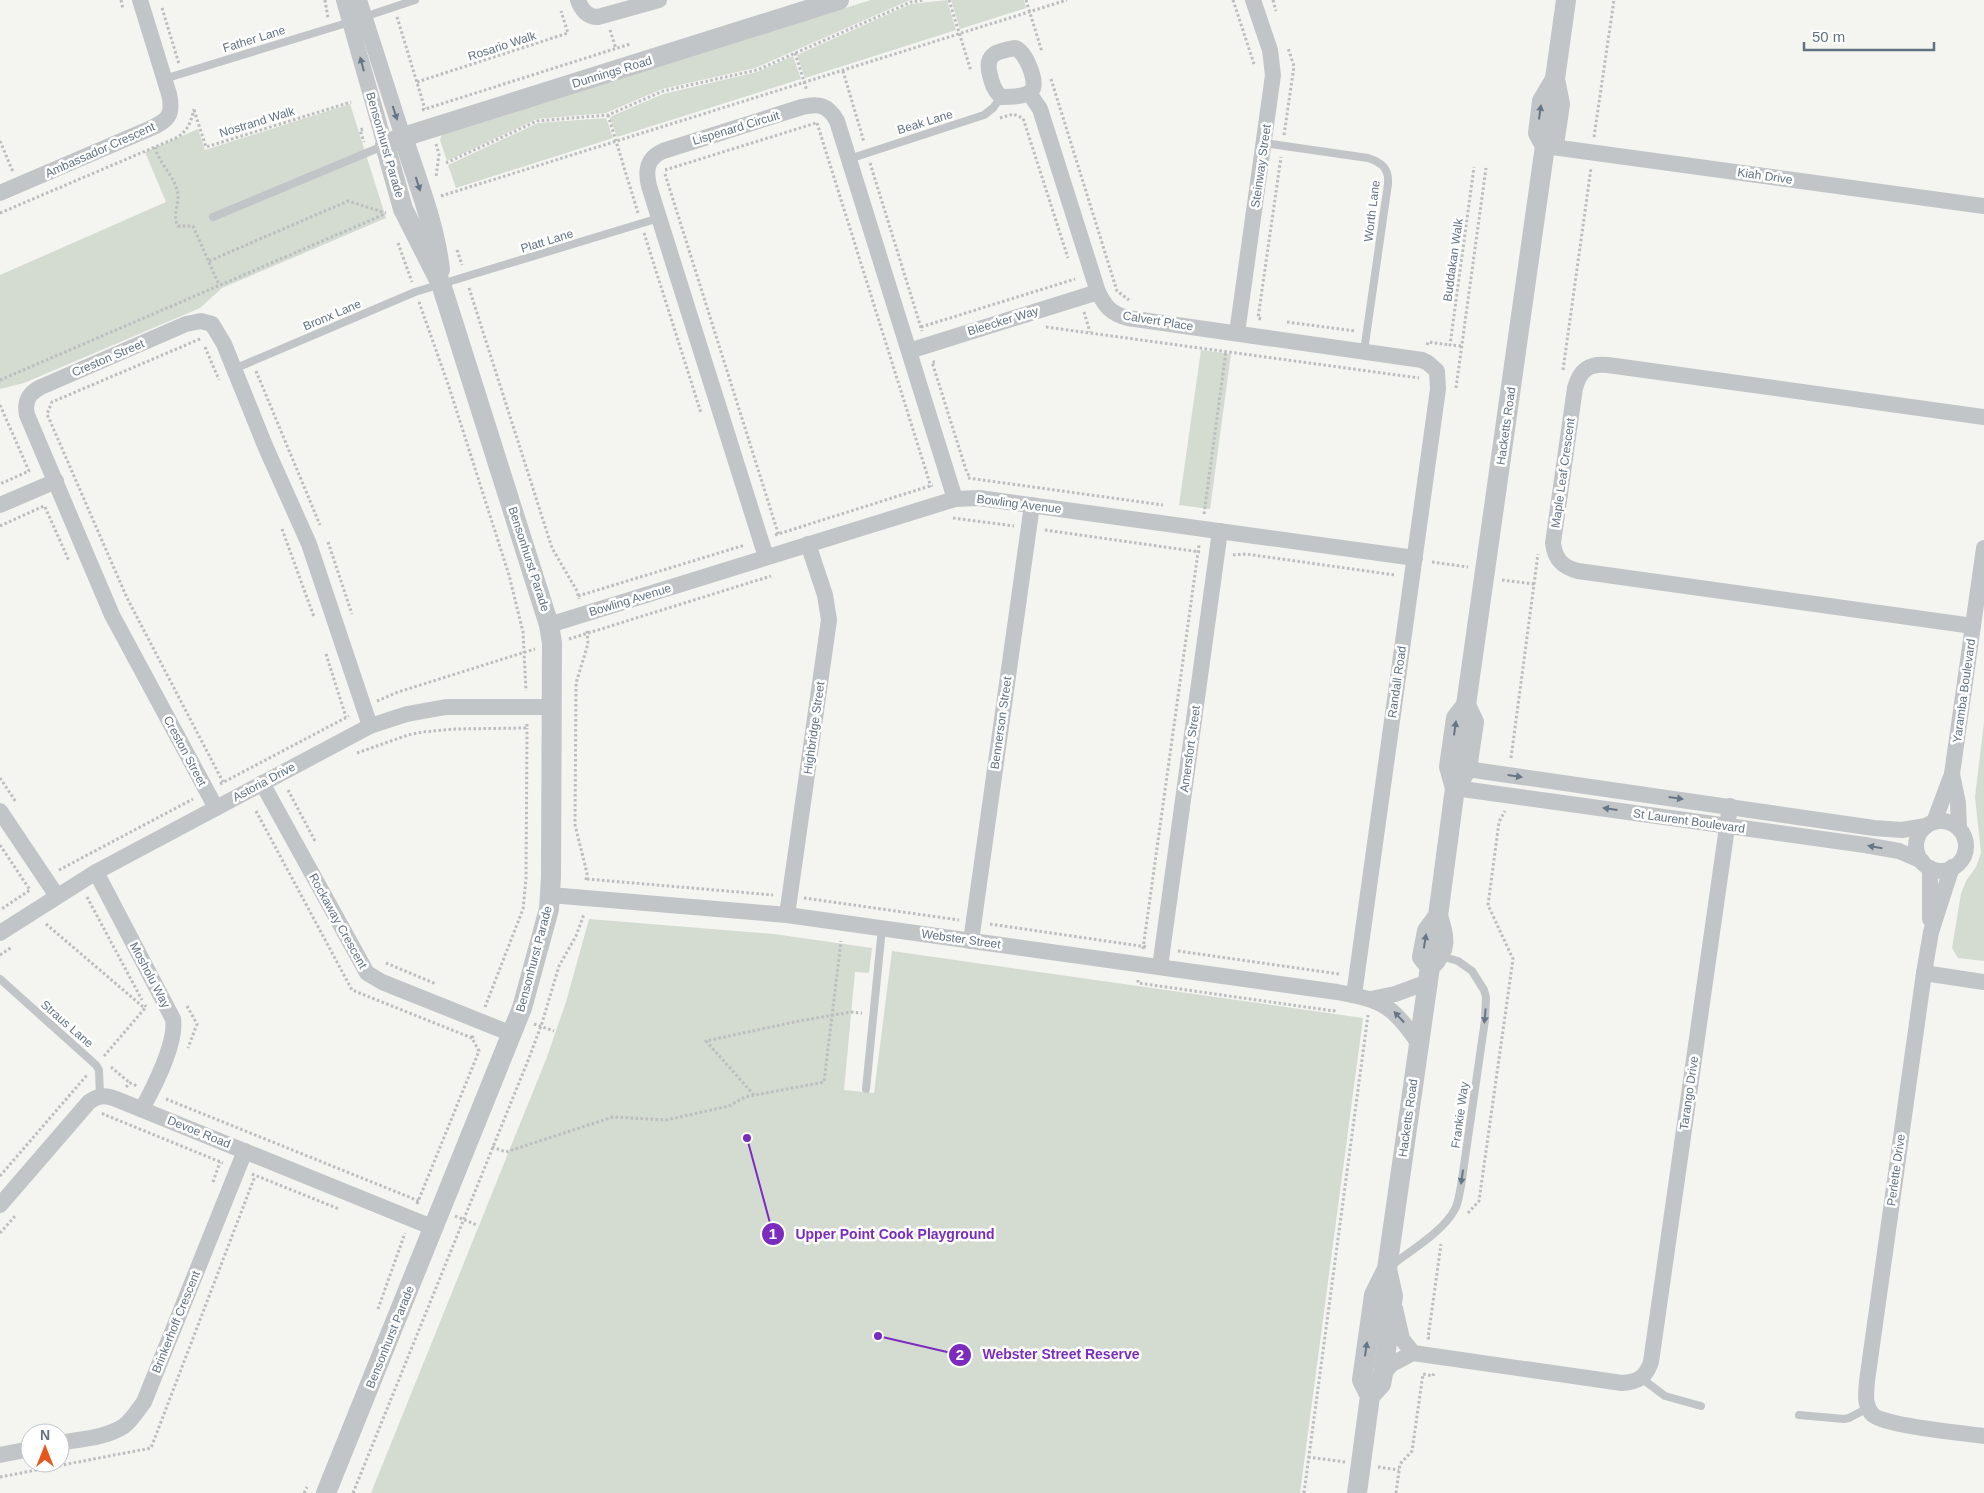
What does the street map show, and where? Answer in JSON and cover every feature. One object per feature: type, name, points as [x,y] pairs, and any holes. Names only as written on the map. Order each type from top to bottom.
[{"type":"street","name":"Ambassador Crescent","points":[[1,191],[162,123],[167,118],[172,109],[140,0]]},
{"type":"street","name":"Bensonhurst Parade","points":[[326,1493],[516,1026],[544,927],[550,895],[551,634],[441,284],[435,196],[404,137],[357,19],[344,0]]},
{"type":"street","name":"Bensonhurst Parade","points":[[359,0],[357,19],[376,149],[391,212],[441,284]]},
{"type":"street","points":[[578,0],[583,10],[598,18],[659,0]]},
{"type":"street","name":"Dunnings Road","points":[[376,149],[404,137],[839,0]]},
{"type":"street","name":"Steinway Street","points":[[1237,333],[1273,81],[1270,50],[1253,0]]},
{"type":"street","name":"Hacketts Road","points":[[1357,1493],[1370,1396],[1362,1380],[1374,1295],[1387,1269],[1419,1044],[1433,968],[1422,957],[1426,931],[1438,916],[1458,768],[1456,718],[1466,705],[1545,146],[1538,133],[1542,100],[1555,79],[1566,0]]},
{"type":"street","name":"Calvert Place","points":[[1000,97],[993,88],[988,61],[992,55],[1010,49],[1020,50],[1024,54],[1034,82],[1030,93],[1040,109],[1098,292],[1105,305],[1119,316],[1422,360],[1435,368]]},
{"type":"street","points":[[1000,97],[1030,93]]},
{"type":"street","points":[[811,105],[823,106],[833,114],[849,159],[955,499]]},
{"type":"street","name":"Lispenard Circuit","points":[[658,153],[811,105]]},
{"type":"street","name":"Kiah Drive","points":[[1545,146],[1984,206]]},
{"type":"street","points":[[658,153],[649,162],[647,176],[766,557]]},
{"type":"street","name":"Bleecker Way","points":[[909,351],[1098,292]]},
{"type":"street","points":[[193,322],[201,321],[212,324],[224,344],[266,448],[309,544],[370,726]]},
{"type":"street","name":"Creston Street","points":[[193,322],[41,387],[30,394],[26,403],[28,415],[112,616],[216,808]]},
{"type":"street","name":"Maple Leaf Crescent","points":[[1973,626],[1578,571],[1561,564],[1555,554],[1553,543],[1575,388],[1580,374],[1593,365],[1608,364],[1984,416]]},
{"type":"street","name":"Randall Road","points":[[1354,996],[1438,389],[1438,376],[1435,368]]},
{"type":"street","points":[[0,505],[56,481]]},
{"type":"street","name":"Bowling Avenue","points":[[551,634],[766,557],[955,499],[978,498],[1415,558]]},
{"type":"street","name":"Bennerson Street","points":[[971,941],[1032,505]]},
{"type":"street","name":"Amersfort Street","points":[[1160,967],[1220,531]]},
{"type":"street","name":"Highbridge Street","points":[[787,915],[828,620],[825,595],[808,544]]},
{"type":"street","name":"Yaramba Boulevard","points":[[1930,824],[1952,774],[1984,548]]},
{"type":"street","name":"Astoria Drive","points":[[0,933],[96,872],[370,726],[428,709],[469,706],[552,707]]},
{"type":"street","name":"St Laurent Boulevard","points":[[1458,768],[1888,830],[1902,830],[1930,824]]},
{"type":"street","name":"Yaramba Boulevard","points":[[1952,774],[1958,803],[1959,829]]},
{"type":"street","name":"Rockaway Crescent","points":[[262,783],[367,973],[382,982],[479,1021],[516,1026]]},
{"type":"street","name":"St Laurent Boulevard","points":[[1455,788],[1887,849],[1899,851],[1926,864]]},
{"type":"street","name":"Tarango Drive","points":[[1642,1378],[1651,1362],[1730,806]]},
{"type":"street","points":[[0,811],[57,896]]},
{"type":"street","points":[[1948,822],[1959,829],[1964,835],[1965,850],[1963,857],[1952,867],[1945,870],[1926,864],[1916,846],[1917,838],[1930,824],[1948,822]]},
{"type":"street","name":"Perlette Drive","points":[[1926,864],[1931,932]]},
{"type":"street","name":"Perlette Drive","points":[[1868,1408],[1866,1400],[1867,1381],[1924,973],[1931,932],[1952,867]]},
{"type":"street","name":"Mosholu Way","points":[[96,872],[173,1019],[173,1037],[142,1109]]},
{"type":"street","name":"Webster Street","points":[[550,895],[787,915],[1337,992],[1370,999],[1391,1008],[1419,1044]]},
{"type":"street","name":"Webster Street","points":[[1370,999],[1395,994],[1433,968]]},
{"type":"street","points":[[1924,973],[1984,982]]},
{"type":"street","points":[[0,1205],[88,1102],[100,1096]]},
{"type":"street","name":"Devoe Road","points":[[100,1096],[116,1099],[142,1109],[434,1228]]},
{"type":"street","name":"Brinkerhoff Crescent","points":[[70,1435],[106,1434],[123,1426],[144,1402],[245,1151]]},
{"type":"street","name":"Hacketts Road","points":[[1370,1396],[1381,1384],[1383,1374],[1393,1296],[1387,1269]]},
{"type":"street","points":[[1393,1296],[1402,1339],[1413,1354]]},
{"type":"street","points":[[1383,1374],[1392,1364],[1413,1354],[1616,1383],[1631,1382],[1642,1378]]},
{"type":"street","points":[[1868,1408],[1873,1414],[1888,1422],[1984,1436]]},
{"type":"street","points":[[0,1455],[20,1451]]},
{"type":"lane","name":"Father Lane","points":[[164,78],[416,0]]},
{"type":"lane","points":[[984,115],[993,108],[1000,97]]},
{"type":"lane","name":"Beak Lane","points":[[849,159],[984,115]]},
{"type":"lane","name":"Worth Lane","points":[[1264,143],[1368,158],[1383,164],[1387,171],[1388,184],[1364,352]]},
{"type":"lane","points":[[213,217],[376,149]]},
{"type":"lane","name":"Platt Lane","points":[[441,284],[660,218]]},
{"type":"lane","name":"Bronx Lane","points":[[234,369],[415,292],[441,284]]},
{"type":"lane","points":[[866,1089],[875,1014],[882,928]]},
{"type":"lane","name":"Frankie Way","points":[[1387,1269],[1437,1231],[1455,1209],[1461,1186],[1486,998],[1484,990],[1472,971],[1458,961],[1433,968]]},
{"type":"lane","name":"Straus Lane","points":[[0,979],[96,1065],[99,1070],[100,1096]]},
{"type":"lane","points":[[1642,1378],[1665,1396],[1701,1406]]},
{"type":"lane","points":[[1800,1415],[1844,1419],[1868,1408]]},
{"type":"path","points":[[121,0],[126,18]]},
{"type":"path","points":[[159,0],[182,73]]},
{"type":"path","points":[[325,0],[329,28]]},
{"type":"path","points":[[446,163],[537,121],[608,115],[663,91],[757,70],[911,2],[924,0]]},
{"type":"path","points":[[948,0],[973,79]]},
{"type":"path","points":[[1026,0],[1044,58]]},
{"type":"path","points":[[435,196],[1067,0]]},
{"type":"path","points":[[1233,0],[1255,69]]},
{"type":"path","points":[[1273,0],[1279,19]]},
{"type":"path","points":[[394,7],[439,154],[437,183]]},
{"type":"path","name":"Rosario Walk","points":[[418,82],[568,33],[561,10]]},
{"type":"path","points":[[1258,318],[1294,66],[1288,47]]},
{"type":"path","points":[[794,53],[943,521],[955,518],[1217,555],[1246,554],[1412,578]]},
{"type":"path","points":[[843,71],[921,327],[970,478]]},
{"type":"path","points":[[1050,77],[1117,291],[1130,300]]},
{"type":"path","name":"Nostrand Walk","points":[[194,109],[206,148],[351,102]]},
{"type":"path","points":[[984,115],[1002,118],[1013,114],[1023,118],[1068,260]]},
{"type":"path","points":[[608,115],[704,422]]},
{"type":"path","points":[[664,171],[817,122]]},
{"type":"path","points":[[360,130],[376,149]]},
{"type":"path","points":[[652,130],[784,552]]},
{"type":"path","points":[[0,213],[156,147],[157,154],[175,184],[178,195],[175,221],[178,226],[193,226],[219,285]]},
{"type":"path","points":[[6,171],[20,164]]},
{"type":"path","name":"Buddakan Walk","points":[[1461,346],[1450,345],[1474,167]]},
{"type":"path","points":[[209,261],[348,201],[391,212]]},
{"type":"path","points":[[0,380],[184,299],[391,212]]},
{"type":"path","points":[[375,1318],[479,1051],[472,1038],[523,909],[526,879],[527,707],[520,617],[509,575],[449,387],[396,240]]},
{"type":"path","points":[[455,242],[552,548],[577,591]]},
{"type":"path","points":[[1072,270],[1090,332]]},
{"type":"path","points":[[921,327],[1075,279]]},
{"type":"path","points":[[184,299],[221,385]]},
{"type":"path","points":[[1240,316],[1268,320]]},
{"type":"path","points":[[1278,321],[1367,333]]},
{"type":"path","points":[[1040,329],[1049,326],[1423,379]]},
{"type":"path","points":[[201,339],[52,402],[47,414],[130,606],[223,782]]},
{"type":"path","points":[[586,879],[790,896],[1143,946],[1162,949],[1339,973],[1334,1010],[1138,983],[1140,964],[1143,946],[1198,552],[1202,529],[1226,351]]},
{"type":"path","points":[[932,362],[941,360]]},
{"type":"path","points":[[0,405],[29,471],[0,484]]},
{"type":"path","points":[[279,522],[291,549],[315,619]]},
{"type":"path","points":[[0,910],[61,869],[346,717],[398,692],[524,653],[551,634],[773,575]]},
{"type":"path","points":[[587,873],[576,825],[576,684],[588,644]]},
{"type":"path","points":[[324,645],[346,717]]},
{"type":"path","points":[[357,754],[400,737],[422,732],[455,729],[527,728]]},
{"type":"path","points":[[272,799],[297,786]]},
{"type":"path","points":[[288,790],[320,850]]},
{"type":"path","points":[[0,845],[30,890]]},
{"type":"path","points":[[104,888],[87,897],[146,1007]]},
{"type":"path","points":[[353,1493],[541,1026],[559,966],[576,936],[584,916]]},
{"type":"path","points":[[38,929],[54,919]]},
{"type":"path","points":[[46,924],[142,1006],[146,1007]]},
{"type":"path","points":[[492,1146],[506,1152],[613,1117],[666,1120],[729,1106],[740,1099],[754,1095],[824,1082],[841,941]]},
{"type":"path","points":[[0,955],[15,945]]},
{"type":"path","points":[[379,960],[441,986]]},
{"type":"path","points":[[477,1000],[486,1004],[516,1026],[541,1026],[554,1031]]},
{"type":"path","points":[[0,1176],[146,1007]]},
{"type":"path","points":[[754,1095],[706,1042],[774,1026],[852,1012],[875,1014]]},
{"type":"path","points":[[210,1189],[220,1162]]},
{"type":"path","points":[[304,1493],[308,1484]]},
{"type":"shaded area","points":[[871,0],[910,0],[755,68],[662,89],[606,113],[537,119],[447,161],[440,140],[442,134]]},
{"type":"shaded area","points":[[947,0],[956,30],[805,78],[797,55],[911,4]]},
{"type":"shaded area","points":[[951,0],[1024,0],[1026,8],[960,29]]},
{"type":"shaded area","points":[[793,56],[801,79],[617,137],[610,118],[612,116],[663,94],[757,72]]},
{"type":"shaded area","points":[[350,104],[386,218],[222,288],[200,308],[24,383],[0,389],[0,275],[166,202],[145,152],[198,129],[205,150]]},
{"type":"shaded area","points":[[606,118],[613,138],[456,188],[448,165],[538,123]]},
{"type":"shaded area","points":[[1201,350],[1231,354],[1210,509],[1179,505]]},
{"type":"shaded area","points":[[1984,722],[1984,961],[1958,958],[1952,948],[1961,894],[1966,881],[1976,867],[1981,853],[1975,797]]},
{"type":"shaded area","points":[[589,919],[774,934],[872,948],[869,973],[855,972],[844,1090],[874,1093],[892,951],[1363,1018],[1300,1493],[371,1493],[547,1057],[566,1002]]},
{"type":"place","name":"Upper Point Cook Playground","points":[[747,1138]]},
{"type":"place","name":"Webster Street Reserve","points":[[878,1336]]}]
